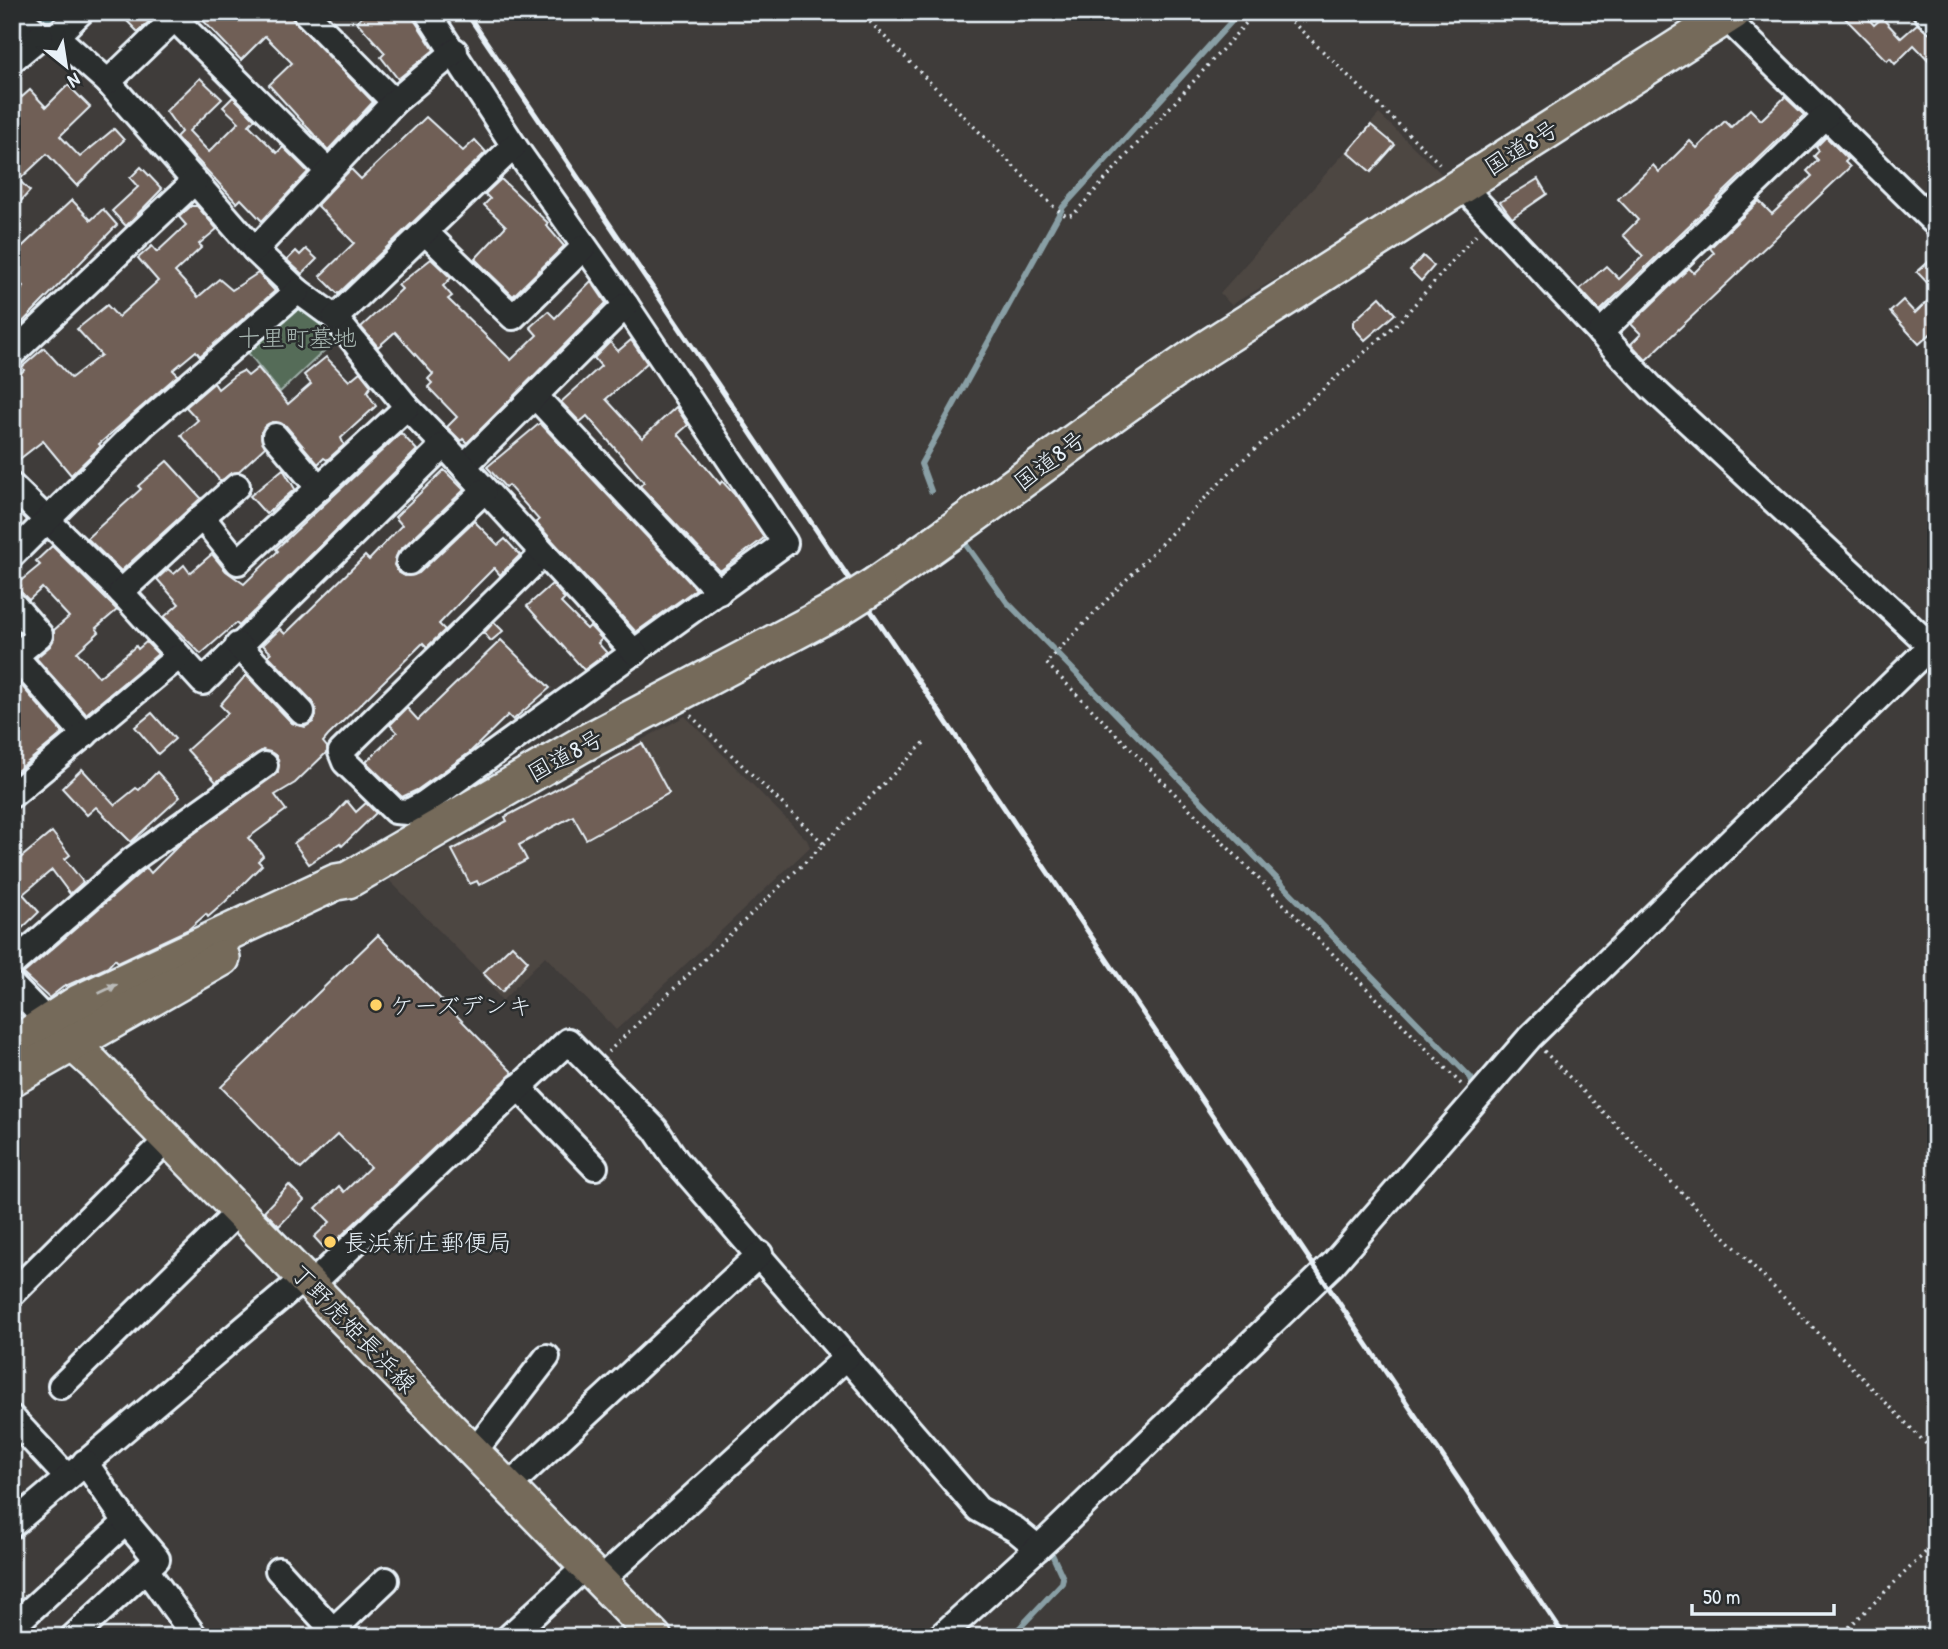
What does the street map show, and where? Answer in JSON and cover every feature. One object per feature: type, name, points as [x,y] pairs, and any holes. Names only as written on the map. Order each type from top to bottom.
[{"type":"highway","name":"国道8号","points":[[13,1069],[59,1034],[341,890],[348,880],[581,745],[836,610],[963,525],[1126,403],[1726,14]]},
{"type":"main road","name":"丁野虎姫長浜線","points":[[59,1034],[94,1064],[655,1637]]},
{"type":"street","points":[[13,12],[108,82],[255,250],[298,291],[335,318],[407,407],[635,653]]},
{"type":"street","points":[[12,60],[81,12]]},
{"type":"street","points":[[305,12],[394,102]]},
{"type":"street","points":[[427,12],[455,51],[514,146],[626,305],[785,543],[425,803],[408,813],[395,811],[345,762],[341,752],[543,554]]},
{"type":"street","points":[[1726,14],[1826,116],[1934,219]]},
{"type":"street","points":[[108,82],[178,15],[327,170]]},
{"type":"street","points":[[255,250],[327,170],[394,102],[455,51]]},
{"type":"street","points":[[1600,333],[1826,116]]},
{"type":"street","points":[[335,318],[514,146]]},
{"type":"street","points":[[12,354],[195,181]]},
{"type":"street","points":[[940,1637],[1038,1548],[1333,1264],[1530,1037],[1933,644],[1652,388],[1461,185]]},
{"type":"street","points":[[425,232],[513,317],[584,247]]},
{"type":"street","points":[[12,555],[143,425],[298,291]]},
{"type":"street","points":[[464,466],[626,305]]},
{"type":"street","points":[[535,396],[719,592]]},
{"type":"street","points":[[202,517],[238,562],[407,407]]},
{"type":"street","points":[[275,436],[319,488]]},
{"type":"street","points":[[12,486],[121,592],[203,682],[444,445]]},
{"type":"street","points":[[121,592],[237,486]]},
{"type":"street","points":[[409,562],[484,491]]},
{"type":"street","points":[[12,603],[40,635],[15,656],[85,735]]},
{"type":"street","points":[[238,645],[302,712]]},
{"type":"street","points":[[12,795],[178,657]]},
{"type":"street","points":[[12,964],[132,860],[265,765]]},
{"type":"street","points":[[12,985],[59,1034]]},
{"type":"street","points":[[12,1525],[76,1469],[308,1281],[568,1041],[655,1129],[676,1160],[978,1509],[1016,1530],[1038,1548]]},
{"type":"street","points":[[518,1087],[595,1167]]},
{"type":"street","points":[[12,1294],[167,1140]]},
{"type":"street","points":[[61,1386],[239,1211]]},
{"type":"street","points":[[508,1486],[760,1254]]},
{"type":"street","points":[[474,1452],[547,1357]]},
{"type":"street","points":[[509,1637],[593,1573],[847,1357]]},
{"type":"street","points":[[12,1418],[76,1469],[157,1559],[73,1637]]},
{"type":"street","points":[[12,1627],[126,1522]]},
{"type":"street","points":[[278,1570],[330,1633],[386,1580]]},
{"type":"street","points":[[147,1571],[195,1637]]},
{"type":"path","points":[[860,12],[1054,207],[1066,215],[1074,214],[1256,12]]},
{"type":"path","points":[[1282,12],[1461,185]]},
{"type":"path","points":[[1476,1099],[1046,663],[1236,466],[1400,321],[1492,218]]},
{"type":"path","points":[[689,714],[824,844]]},
{"type":"path","points":[[593,1066],[655,1011],[925,742]]},
{"type":"path","points":[[1530,1037],[1936,1454]]},
{"type":"path","points":[[1839,1637],[1936,1542]]},
{"type":"shaded area","points":[[1379,114],[1447,179],[1231,305],[1220,293]]},
{"type":"shaded area","points":[[685,716],[807,840],[810,847],[616,1030],[545,956],[502,1001],[479,971],[389,880]]},
{"type":"green space","name":"十里町墓地","points":[[293,301],[311,310],[337,339],[280,392],[245,349]]},
{"type":"building","points":[[134,12],[159,12],[138,32],[126,20]]},
{"type":"building","points":[[195,12],[286,12],[373,102],[328,150],[269,85],[292,63],[265,36],[241,60]]},
{"type":"building","points":[[367,12],[409,12],[434,50],[398,79],[381,57],[385,53],[357,22]]},
{"type":"building","points":[[1839,12],[1862,12],[1874,25],[1882,18],[1901,38],[1917,24],[1930,34],[1936,34],[1936,68],[1914,45],[1895,64],[1890,58],[1887,61]]},
{"type":"building","points":[[200,78],[222,99],[189,131],[209,152],[239,122],[223,107],[233,97],[255,119],[249,125],[277,153],[283,147],[308,172],[262,221],[241,199],[237,203],[176,137],[181,132],[166,111]]},
{"type":"building","points":[[68,85],[90,107],[60,136],[80,157],[114,129],[124,140],[77,186],[47,154],[19,180],[30,191],[12,211],[12,86],[22,97],[30,90],[46,107]]},
{"type":"building","points":[[1785,97],[1804,115],[1600,311],[1580,289],[1606,266],[1619,279],[1643,256],[1623,235],[1638,220],[1618,199],[1653,165],[1659,172],[1690,141],[1697,148],[1725,121],[1731,127],[1750,109],[1761,120]]},
{"type":"building","points":[[426,117],[463,151],[475,140],[486,152],[338,294],[320,276],[354,243],[317,205],[351,169],[361,179]]},
{"type":"building","points":[[1371,125],[1395,145],[1371,172],[1348,152]]},
{"type":"building","points":[[1826,137],[1848,159],[1845,162],[1850,167],[1646,360],[1631,344],[1641,334],[1631,324],[1689,268],[1694,273],[1714,253],[1710,248],[1759,201],[1772,214],[1812,176],[1807,171],[1818,160],[1814,156],[1819,151],[1816,147]]},
{"type":"building","points":[[141,167],[162,189],[126,226],[112,211],[138,187],[130,178]]},
{"type":"building","points":[[501,179],[548,223],[546,225],[564,246],[513,296],[475,259],[506,226],[484,205],[490,199],[485,194]]},
{"type":"building","points":[[1538,179],[1547,194],[1512,218],[1500,202]]},
{"type":"building","points":[[72,200],[91,220],[103,209],[117,225],[12,333],[12,299],[24,287],[12,275],[12,256]]},
{"type":"building","points":[[191,206],[197,206],[217,229],[199,244],[202,247],[175,272],[198,297],[219,279],[232,290],[258,273],[275,291],[200,356],[196,351],[173,370],[178,375],[99,444],[101,446],[71,475],[43,441],[12,465],[12,381],[24,370],[22,367],[44,348],[71,378],[101,355],[77,329],[107,305],[118,317],[158,281],[138,258],[152,246],[157,252],[186,225],[179,217]]},
{"type":"building","points":[[306,249],[317,259],[302,274],[287,260],[296,251],[300,255]]},
{"type":"building","points":[[1936,255],[1936,292],[1917,272]]},
{"type":"building","points":[[1423,256],[1434,266],[1421,281],[1410,270]]},
{"type":"building","points":[[431,259],[451,278],[443,286],[452,296],[448,299],[511,360],[537,335],[530,327],[548,311],[555,318],[591,281],[606,303],[467,443],[463,439],[461,441],[447,427],[457,417],[428,387],[432,383],[428,379],[433,374],[395,332],[378,347],[361,327],[402,289],[398,285]]},
{"type":"building","points":[[1936,293],[1936,329],[1919,344],[1890,312],[1903,300],[1915,313]]},
{"type":"building","points":[[1380,297],[1395,314],[1365,340],[1353,327],[1353,322]]},
{"type":"building","points":[[631,340],[647,363],[606,399],[642,438],[676,407],[688,425],[678,434],[720,484],[722,481],[734,494],[764,538],[720,571],[640,486],[644,482],[587,416],[580,422],[561,402],[601,366],[594,358],[610,342],[618,351]]},
{"type":"building","points":[[326,357],[349,381],[360,372],[371,386],[367,392],[376,406],[341,438],[344,445],[327,460],[324,458],[318,464],[286,426],[272,422],[261,432],[265,447],[238,472],[220,481],[181,435],[198,420],[186,407],[214,383],[218,389],[235,375],[243,371],[248,376],[258,368],[288,404],[311,384],[304,375]]},
{"type":"building","points":[[540,423],[696,589],[636,632],[540,527],[536,522],[539,520],[508,485],[505,487],[487,467]]},
{"type":"building","points":[[401,433],[417,450],[239,626],[236,623],[201,654],[164,617],[179,604],[157,579],[168,569],[174,574],[184,565],[190,573],[212,554],[226,571],[244,584],[278,551],[276,549]]},
{"type":"building","points":[[167,461],[201,498],[121,571],[87,538],[141,489],[138,486]]},
{"type":"building","points":[[283,469],[295,489],[266,514],[250,496]]},
{"type":"building","points":[[444,470],[464,490],[398,552],[394,565],[398,572],[405,576],[419,573],[474,521],[498,545],[505,539],[520,555],[500,575],[494,568],[439,624],[445,630],[427,647],[423,643],[328,736],[323,742],[327,752],[295,783],[275,795],[286,810],[248,838],[263,856],[258,861],[262,865],[225,902],[189,929],[118,962],[115,959],[108,967],[63,987],[49,998],[23,974],[141,872],[147,868],[151,873],[180,844],[278,772],[277,756],[263,750],[216,782],[187,750],[228,713],[220,705],[246,675],[292,723],[305,727],[313,722],[316,716],[313,702],[268,655],[271,653],[263,645],[280,629],[285,634],[365,556],[369,560],[402,525],[395,517]]},
{"type":"building","points":[[52,546],[117,610],[96,628],[99,632],[77,652],[99,677],[136,646],[138,649],[146,642],[158,654],[86,714],[36,658],[50,646],[54,639],[54,630],[69,617],[42,588],[29,600],[17,589],[21,586],[18,583],[40,565],[36,561]]},
{"type":"building","points":[[552,584],[565,599],[561,603],[587,629],[590,626],[602,639],[598,643],[607,653],[584,670],[527,606]]},
{"type":"building","points":[[494,622],[503,631],[491,641],[484,633]]},
{"type":"building","points":[[501,640],[550,688],[513,720],[508,715],[469,753],[417,790],[402,797],[366,762],[397,732],[390,725],[407,708],[418,720]]},
{"type":"building","points":[[12,675],[63,733],[12,775]]},
{"type":"building","points":[[152,713],[175,739],[158,754],[135,727]]},
{"type":"building","points":[[642,743],[669,793],[586,839],[573,816],[519,845],[527,860],[479,885],[477,881],[470,884],[452,850],[507,821],[505,817]]},
{"type":"building","points":[[82,769],[115,805],[136,788],[139,790],[157,772],[180,797],[131,842],[96,807],[87,815],[62,788]]},
{"type":"building","points":[[347,801],[356,812],[366,803],[376,813],[342,846],[340,843],[309,864],[294,843],[331,818]]},
{"type":"building","points":[[52,832],[70,855],[65,859],[83,882],[70,894],[52,870],[23,894],[39,912],[16,934],[20,938],[12,944],[12,865]]},
{"type":"building","name":"ケーズデンキ","points":[[378,935],[513,1073],[326,1250],[314,1237],[330,1222],[316,1208],[339,1186],[344,1192],[370,1167],[338,1134],[301,1169],[221,1087]]},
{"type":"building","points":[[512,945],[528,961],[502,992],[483,973]]},
{"type":"building","points":[[289,1185],[304,1200],[279,1226],[264,1211]]},
{"type":"waterway","points":[[44,21],[53,12]]},
{"type":"waterway","points":[[931,491],[921,464],[1063,207],[1240,12]]},
{"type":"waterway","points":[[964,542],[1007,602],[1471,1078],[1472,1083]]},
{"type":"waterway","points":[[1264,1314],[1307,1273]]},
{"type":"waterway","points":[[1011,1637],[1062,1583],[1063,1578],[1050,1550]]},
{"type":"railway","points":[[466,12],[1565,1637]]},
{"type":"place","name":"ケーズデンキ","points":[[376,1005]]},
{"type":"place","name":"長浜新庄郵便局","points":[[330,1242]]}]
